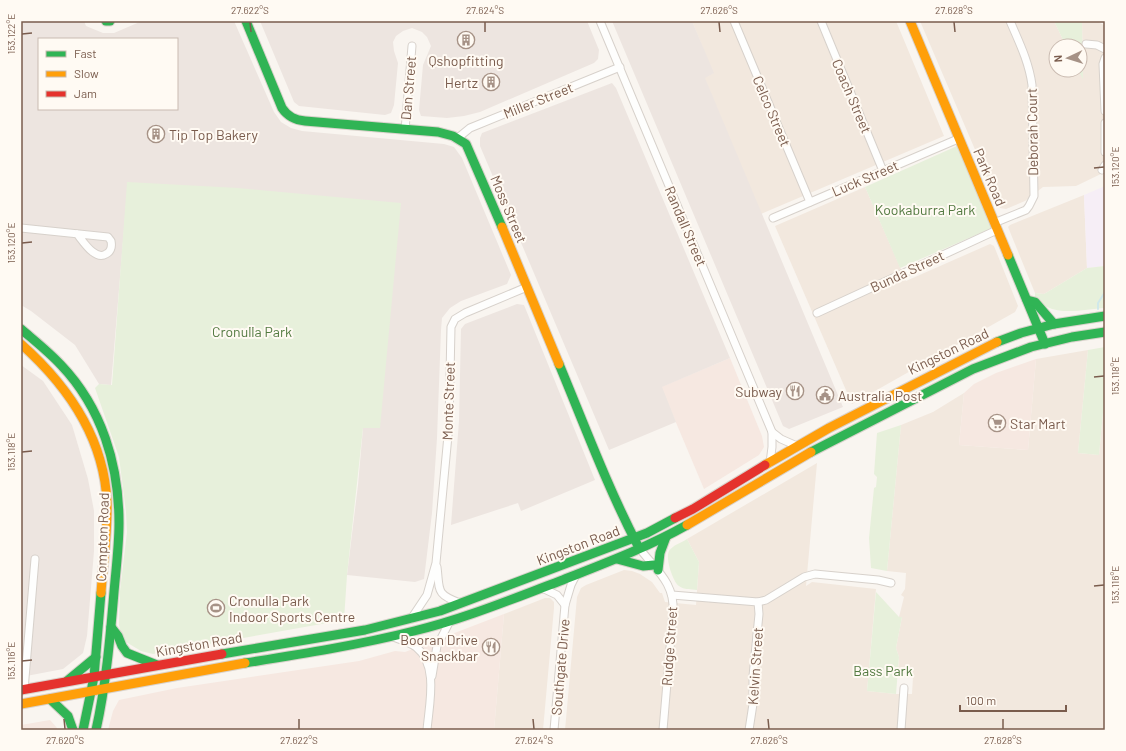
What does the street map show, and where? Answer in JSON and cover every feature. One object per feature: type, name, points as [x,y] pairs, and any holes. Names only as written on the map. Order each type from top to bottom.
[{"type":"main road","points":[[246,21],[282,108],[290,117],[305,121],[438,132],[453,134],[459,137]]},
{"type":"main road","name":"Park Road","points":[[910,21],[958,139],[1045,344]]},
{"type":"main road","name":"Moss Street","points":[[459,137],[466,144],[606,477],[633,538],[640,549]]},
{"type":"main road","points":[[1027,300],[1035,302],[1054,324]]},
{"type":"main road","name":"Kingston Road","points":[[23,690],[157,665],[365,630],[411,619],[461,603],[633,538],[693,509],[797,446],[961,359],[1011,337],[1038,328],[1105,316]]},
{"type":"main road","name":"Compton Road","points":[[21,329],[44,346],[56,358],[76,383],[95,413],[110,452],[116,480],[119,515],[111,627],[107,675],[96,730]]},
{"type":"main road","name":"Kingston Road","points":[[21,704],[228,665],[345,646],[393,636],[450,621],[617,559],[666,537],[815,450],[959,376],[996,359],[1072,337],[1105,332]]},
{"type":"main road","name":"Compton Road","points":[[21,344],[43,362],[74,401],[87,426],[98,453],[106,494],[107,520],[94,677],[83,730]]},
{"type":"main road","points":[[617,559],[642,566],[656,567],[666,537]]},
{"type":"main road","points":[[111,627],[118,636],[127,653],[157,665]]},
{"type":"main road","points":[[66,682],[96,656]]},
{"type":"main road","points":[[50,699],[68,714],[73,730]]},
{"type":"street","name":"Randall Street","points":[[600,21],[772,432],[770,463]]},
{"type":"street","name":"Celco Street","points":[[734,21],[810,202]]},
{"type":"street","name":"Coach Street","points":[[820,21],[883,171]]},
{"type":"street","name":"Deborah Court","points":[[996,226],[1026,210],[1034,196],[1031,74],[1010,21]]},
{"type":"street","points":[[1088,44],[1097,45],[1105,49]]},
{"type":"street","name":"Dan Street","points":[[405,130],[412,46]]},
{"type":"street","points":[[1105,58],[1103,64],[1105,110]]},
{"type":"street","name":"Miller Street","points":[[459,137],[468,129],[620,67]]},
{"type":"street","points":[[1105,123],[1105,152]]},
{"type":"street","name":"Luck Street","points":[[773,218],[958,139]]},
{"type":"street","name":"Bunda Street","points":[[817,313],[996,226]]},
{"type":"street","points":[[21,228],[108,237],[111,240],[111,249],[104,256],[98,255],[87,246],[77,234]]},
{"type":"street","name":"Monte Street","points":[[411,619],[427,594],[436,563],[449,425],[451,327],[455,319],[465,313],[527,287]]},
{"type":"street","points":[[772,432],[781,439],[797,446]]},
{"type":"street","name":"Rudge Street","points":[[640,549],[656,567],[672,595],[673,612],[663,730]]},
{"type":"street","points":[[23,690],[35,559]]},
{"type":"street","name":"Monte Street","points":[[436,563],[439,587],[442,594],[448,599],[461,603]]},
{"type":"street","name":"Southgate Drive","points":[[554,730],[565,605],[576,574]]},
{"type":"street","points":[[672,595],[758,602],[766,600],[804,576],[815,574],[878,580],[891,583]]},
{"type":"street","name":"Southgate Drive","points":[[541,587],[557,595],[565,605]]},
{"type":"street","name":"Kelvin Street","points":[[750,730],[759,614],[758,602]]},
{"type":"street","points":[[430,680],[437,646],[450,621]]},
{"type":"street","points":[[393,636],[410,644],[420,652],[428,664],[430,680],[427,730]]},
{"type":"street","points":[[901,730],[904,688]]},
{"type":"shaded area","points":[[21,21],[84,21],[86,26],[103,33],[114,33],[142,21],[234,21],[274,112],[281,122],[291,128],[302,131],[444,144],[454,147],[462,158],[511,275],[507,284],[461,301],[450,308],[442,318],[432,513],[424,579],[415,582],[347,575],[363,428],[380,428],[128,182],[111,385],[99,384],[75,345],[21,305]]},
{"type":"shaded area","points":[[260,21],[587,21],[599,50],[598,59],[594,63],[480,112],[447,118],[421,116],[419,110],[423,65],[431,46],[427,37],[422,32],[412,28],[403,31],[396,36],[393,42],[398,63],[394,105],[391,113],[385,115],[299,106],[294,102]]},
{"type":"shaded area","points":[[612,21],[692,21],[714,73],[705,78],[843,407],[789,429],[783,426]]},
{"type":"shaded area","points":[[692,21],[896,21],[944,136],[761,214],[704,77],[713,73]]},
{"type":"shaded area","points":[[920,21],[1054,21],[1062,38],[1048,38],[1048,78],[1088,78],[1088,38],[1082,38],[1082,21],[1097,21],[1105,26],[1105,172],[1076,186],[1043,187],[1025,201],[1006,209],[1000,208]]},
{"type":"shaded area","points":[[612,83],[616,88],[730,358],[662,387],[676,422],[609,450],[480,146],[480,138],[482,133]]},
{"type":"shaded area","points":[[1105,186],[1105,266],[1087,268],[1084,195]]},
{"type":"shaded area","points":[[865,187],[906,281],[990,244],[994,246],[1018,306],[1015,312],[852,404],[775,226]]},
{"type":"shaded area","points":[[1084,195],[1087,268],[1044,294],[1035,293],[1008,227]]},
{"type":"shaded area","points":[[517,304],[524,305],[595,480],[521,511],[518,503],[451,525],[459,421],[461,329],[465,324]]},
{"type":"shaded area","points":[[1088,350],[1078,453],[1099,455],[1105,391],[1105,730],[565,730],[577,597],[581,588],[624,570],[632,571],[640,574],[652,582],[660,593],[662,593],[665,602],[696,605],[699,562],[687,539],[817,463],[806,586],[812,582],[876,589],[867,691],[912,694],[913,677],[898,671],[899,657],[896,648],[902,617],[899,617],[904,597],[901,595],[905,589],[906,573],[887,571],[901,425],[933,412],[964,393],[959,445],[1028,450],[1036,359]]},
{"type":"shaded area","points":[[730,358],[762,436],[764,447],[759,455],[704,489],[661,387]]},
{"type":"shaded area","points":[[1036,359],[1028,450],[959,445],[964,393],[974,384],[996,373]]},
{"type":"shaded area","points":[[21,365],[43,381],[72,425],[88,479],[94,511],[94,551],[87,636],[83,653],[63,669],[21,677]]},
{"type":"shaded area","points":[[545,598],[550,598],[554,602],[554,608],[543,730],[494,730],[504,614]]},
{"type":"shaded area","points":[[504,614],[494,730],[108,730],[113,711],[119,700],[177,688],[359,661],[395,651],[405,652]]},
{"type":"shaded area","points":[[50,720],[57,730],[21,730],[21,725]]},
{"type":"green space","points":[[1054,21],[1082,21],[1082,38],[1062,38]]},
{"type":"green space","name":"Kookaburra Park","points":[[957,146],[992,228],[900,268],[865,187]]},
{"type":"green space","name":"Cronulla Park","points":[[127,182],[238,188],[401,203],[380,428],[363,428],[347,575],[344,620],[153,654],[141,651],[126,642],[122,637],[119,625],[120,591],[127,532],[126,512],[119,457],[95,388],[99,384],[112,385]]},
{"type":"green space","points":[[1105,266],[1105,308],[1061,311],[1045,306],[1035,298],[1035,293],[1044,294],[1087,268]]},
{"type":"green space","points":[[1105,347],[1105,391],[1099,455],[1078,453],[1088,350]]},
{"type":"green space","points":[[901,425],[887,571],[871,568],[869,538],[874,488],[876,487],[877,477],[874,474],[877,433]]},
{"type":"green space","points":[[687,539],[699,562],[697,590],[685,589],[679,586],[674,580],[670,570],[668,559],[669,551]]},
{"type":"green space","name":"Bass Park","points":[[876,592],[899,617],[902,617],[896,648],[899,657],[896,694],[867,691]]},
{"type":"waterway","points":[[1098,309],[1098,303],[1105,292]]},
{"type":"traffic: fast","points":[[246,21],[282,108],[289,116],[305,121],[438,132],[453,136],[466,144],[502,227]]},
{"type":"traffic: fast","points":[[1008,255],[1045,344]]},
{"type":"traffic: fast","points":[[1027,300],[1035,302],[1054,324]]},
{"type":"traffic: fast","points":[[997,342],[1021,333],[1054,324],[1105,316]]},
{"type":"traffic: fast","points":[[21,329],[61,365],[87,400],[105,438],[116,480],[119,523],[118,549],[107,662],[96,730]]},
{"type":"traffic: fast","points":[[811,452],[973,369],[1031,347],[1072,337],[1105,332]]},
{"type":"traffic: fast","points":[[559,364],[606,477],[637,544]]},
{"type":"traffic: fast","points":[[222,654],[365,630],[440,611],[647,533],[675,518]]},
{"type":"traffic: fast","points":[[245,663],[372,641],[451,621],[506,602],[608,562],[656,541],[687,525]]},
{"type":"traffic: fast","points":[[658,570],[660,553],[666,537]]},
{"type":"traffic: fast","points":[[617,559],[643,566],[654,565]]},
{"type":"traffic: fast","points":[[83,730],[94,677],[101,593]]},
{"type":"traffic: fast","points":[[111,627],[118,636],[127,653],[157,665]]},
{"type":"traffic: fast","points":[[67,681],[96,657]]},
{"type":"traffic: fast","points":[[50,699],[68,716],[73,730]]},
{"type":"traffic: slow","points":[[910,21],[1008,255]]},
{"type":"traffic: slow","points":[[502,227],[559,364]]},
{"type":"traffic: slow","points":[[765,465],[829,428],[997,342]]},
{"type":"traffic: slow","points":[[21,344],[54,377],[68,395],[91,435],[99,456],[107,502],[106,536],[101,593]]},
{"type":"traffic: slow","points":[[687,525],[811,452]]},
{"type":"traffic: slow","points":[[21,704],[245,663]]},
{"type":"traffic: jam","points":[[675,518],[693,509],[765,465]]},
{"type":"traffic: jam","points":[[21,690],[222,654]]},
{"type":"place","name":"Qshopfitting","points":[[466,40]]},
{"type":"place","name":"Hertz","points":[[491,82]]},
{"type":"place","name":"Tip Top Bakery","points":[[156,134]]},
{"type":"place","name":"Subway","points":[[795,391]]},
{"type":"place","name":"Australia Post","points":[[825,395]]},
{"type":"place","name":"Star Mart","points":[[997,423]]},
{"type":"place","name":"Cronulla Park Indoor Sports Centre","points":[[216,608]]},
{"type":"place","name":"Booran Drive Snackbar","points":[[491,647]]}]
